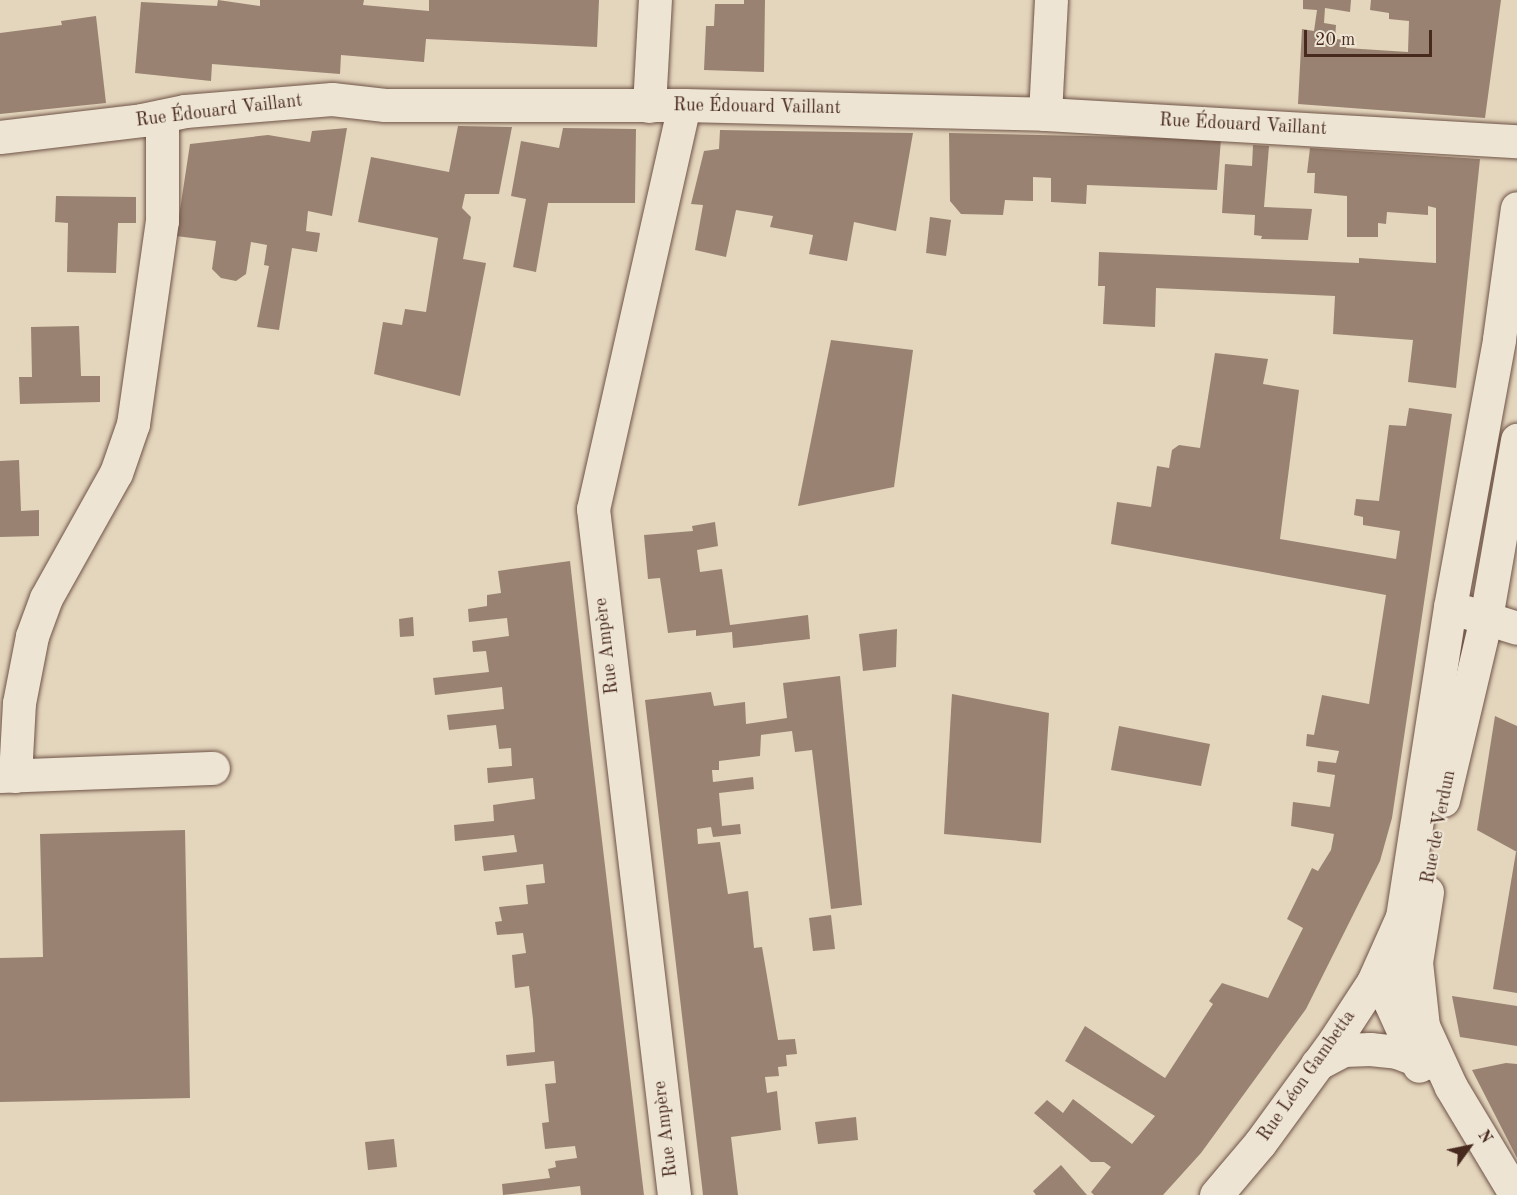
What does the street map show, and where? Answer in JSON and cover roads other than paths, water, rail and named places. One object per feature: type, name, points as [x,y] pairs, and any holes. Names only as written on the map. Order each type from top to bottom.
[{"type":"street","points":[[649,106],[655,0]]},
{"type":"street","points":[[1045,114],[1051,0]]},
{"type":"street","name":"Rue Édouard Vaillant","points":[[0,137],[162,116],[332,99],[404,105],[684,105],[1045,114],[1517,141]]},
{"type":"street","name":"Rue Ampère","points":[[674,1195],[593,509],[684,105]]},
{"type":"street","points":[[162,116],[162,221],[133,424],[116,473],[51,588],[32,636],[8,776],[213,768]]},
{"type":"street","name":"Rue de Verdun","points":[[1389,951],[1402,917],[1412,865],[1450,608],[1498,350],[1517,208]]},
{"type":"street","name":"Rue de Verdun","points":[[1516,1195],[1451,1087],[1423,1026],[1416,962],[1449,773],[1486,618],[1517,440]]},
{"type":"street","points":[[1450,608],[1517,628]]},
{"type":"street","points":[[1389,951],[1390,1002],[1414,1057],[1497,1195]]},
{"type":"street","name":"Rue Léon Gambetta","points":[[1216,1195],[1260,1143],[1317,1064],[1360,1002],[1389,951]]},
{"type":"street","points":[[1317,1064],[1331,1054],[1357,1049],[1384,1050],[1414,1057],[1451,1087]]},
{"type":"street","points":[[1247,1195],[1248,1172],[1260,1143]]}]
